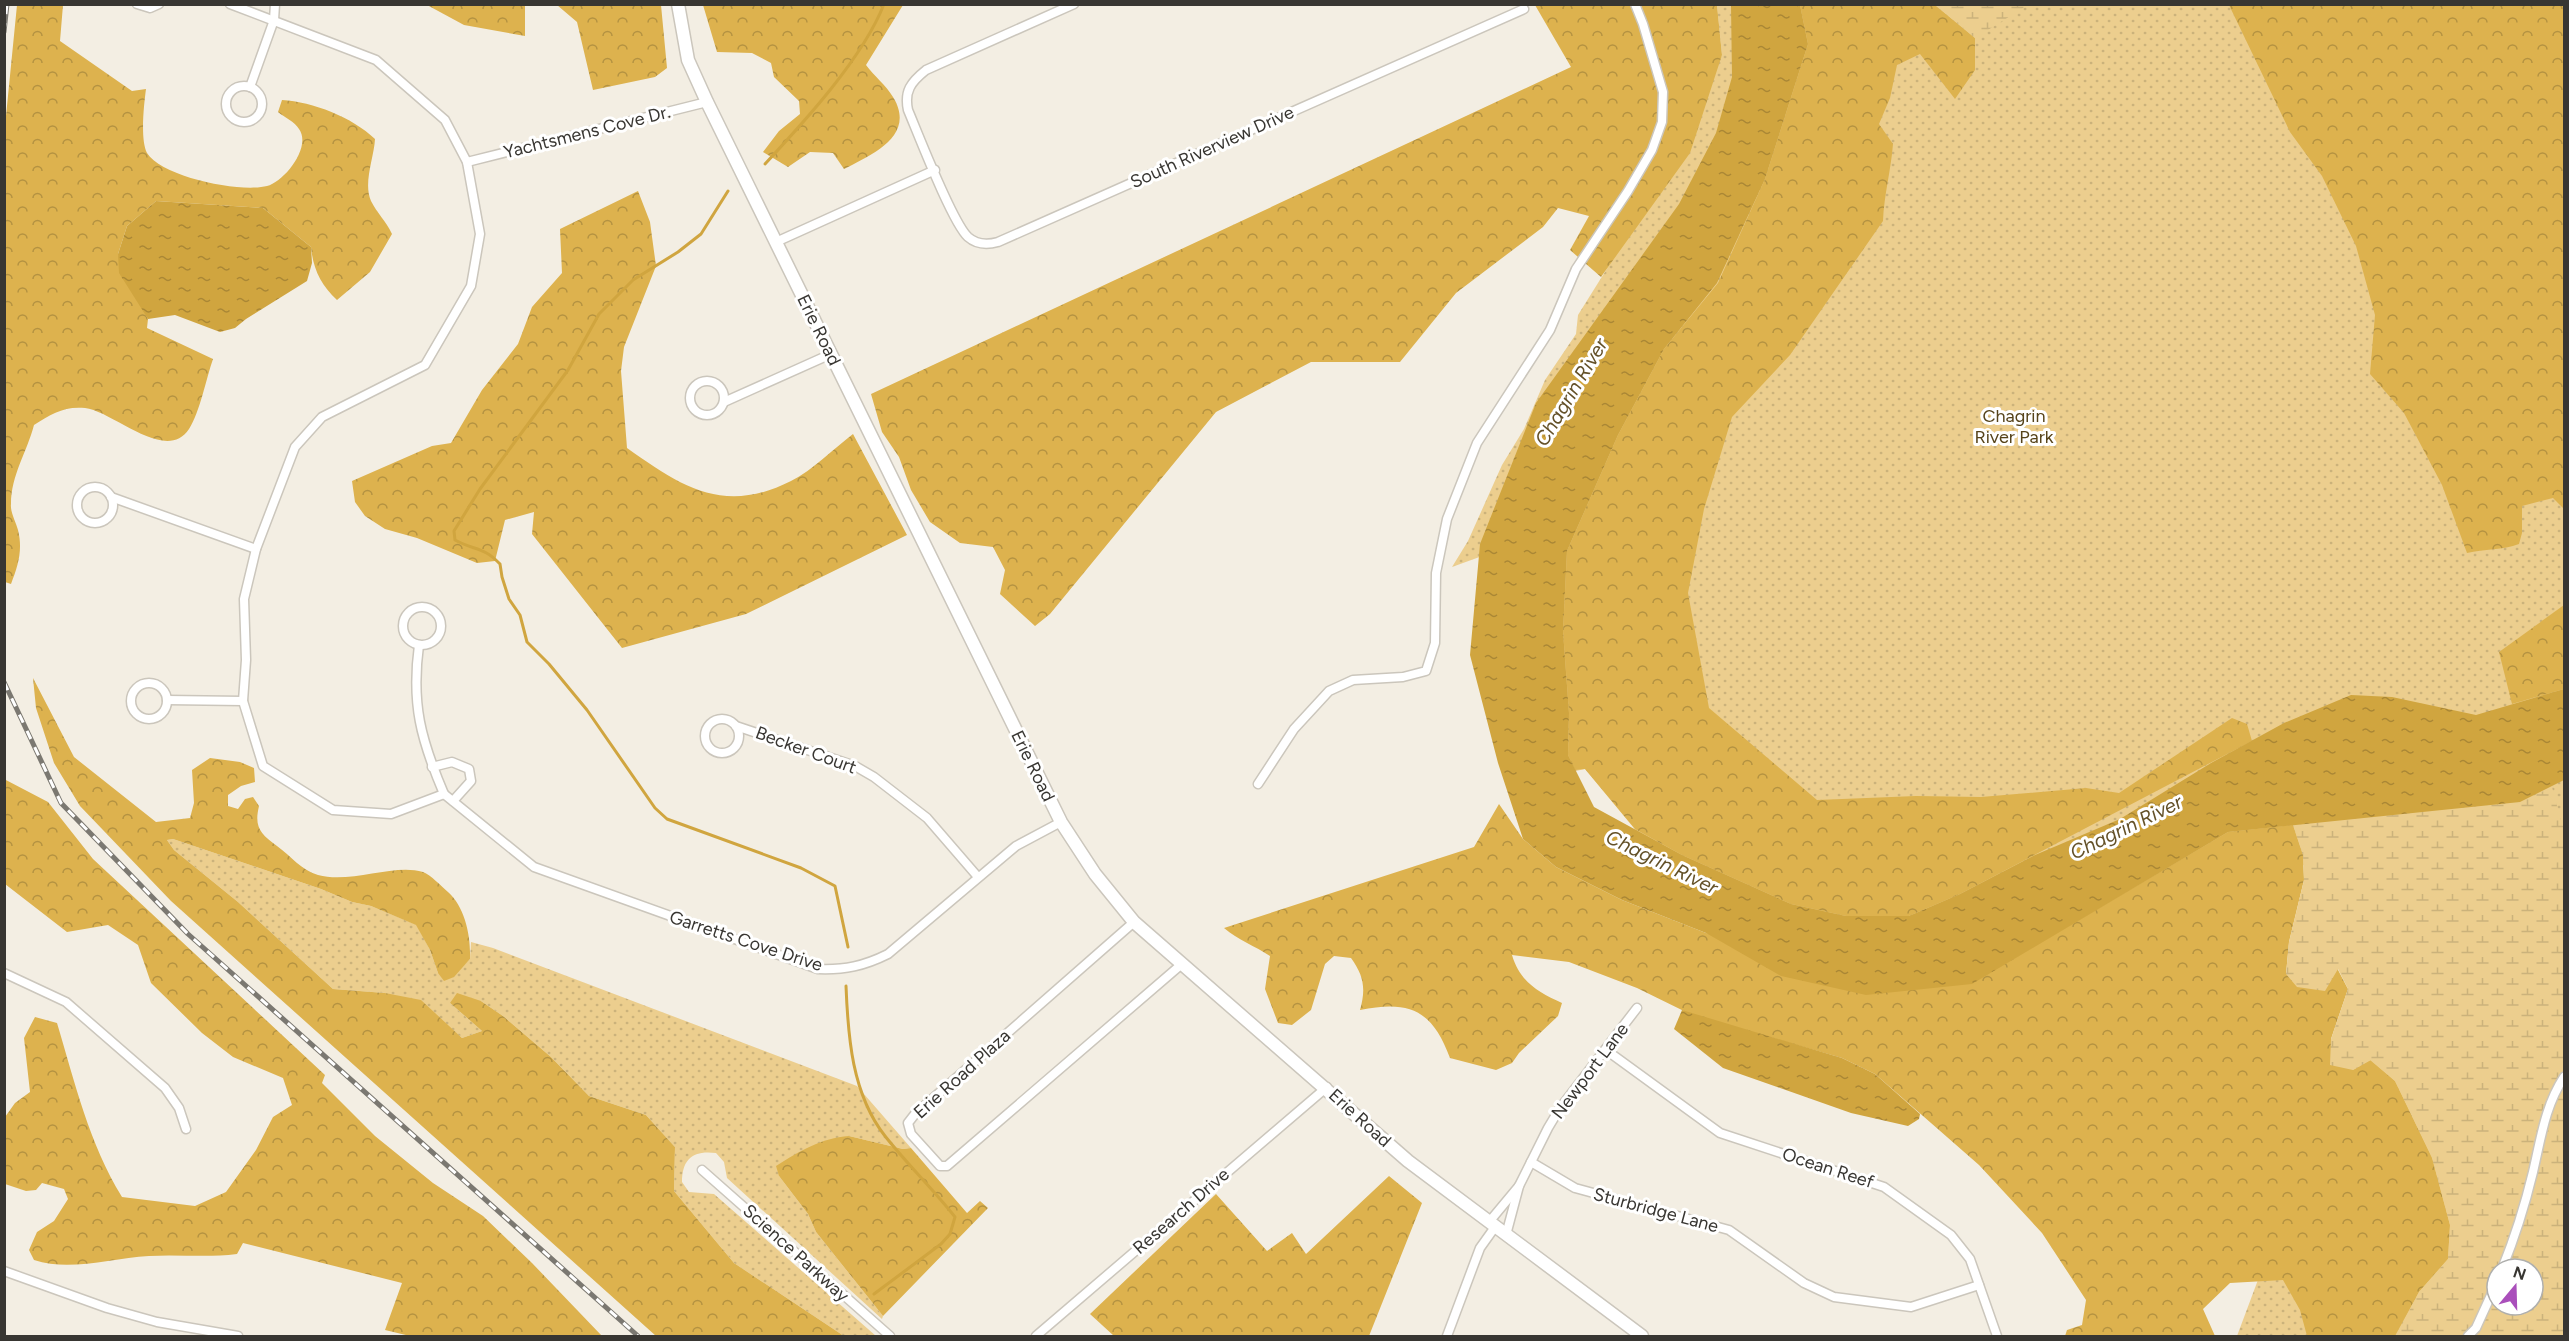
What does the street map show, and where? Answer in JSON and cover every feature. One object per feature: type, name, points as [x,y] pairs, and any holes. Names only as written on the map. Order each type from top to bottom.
[{"type":"street","points":[[138,4],[150,8],[159,4]]},
{"type":"street","points":[[230,4],[376,60],[445,120],[467,162],[480,234],[471,286],[425,365],[322,417],[296,447],[256,549],[244,599],[246,660],[243,701],[263,766],[333,810],[391,814],[444,794],[432,767],[419,727],[416,666],[419,645]]},
{"type":"street","points":[[250,87],[274,20],[274,4]]},
{"type":"street","name":"Erie Road","points":[[678,4],[688,60],[707,102],[1061,822],[1095,874],[1134,922],[1327,1087],[1408,1161],[1642,1336]]},
{"type":"street","name":"South Riverview Drive","points":[[1074,4],[926,70],[915,79],[906,99],[908,110],[967,236],[976,243],[998,242],[1524,9]]},
{"type":"street","points":[[1258,784],[1294,729],[1329,690],[1353,680],[1403,677],[1426,671],[1435,643],[1436,573],[1447,519],[1478,443],[1550,330],[1576,269],[1628,191],[1652,150],[1662,122],[1663,93],[1635,4]]},
{"type":"street","points":[[239,87],[250,87],[258,93],[262,101],[259,114],[248,122],[237,121],[228,112],[226,99],[232,90],[239,87]]},
{"type":"street","name":"Yachtsmens Cove Dr.","points":[[467,162],[707,102]]},
{"type":"street","points":[[776,242],[935,170]]},
{"type":"street","points":[[724,402],[720,386],[709,380],[698,382],[690,391],[692,408],[702,415],[713,414],[724,402],[831,354]]},
{"type":"street","points":[[111,497],[111,514],[102,522],[85,520],[78,511],[78,499],[85,490],[97,487],[111,497],[256,549]]},
{"type":"street","points":[[424,608],[439,617],[441,629],[431,643],[419,645],[413,643],[405,633],[404,621],[412,611],[424,608]]},
{"type":"street","points":[[152,683],[162,689],[167,700],[164,711],[149,719],[138,715],[131,699],[141,685],[152,683]]},
{"type":"street","points":[[167,700],[243,701]]},
{"type":"street","name":"Becker Court","points":[[736,726],[740,737],[730,752],[718,753],[708,747],[705,736],[712,722],[727,720],[736,726],[855,766],[874,777],[927,818],[978,877]]},
{"type":"street","points":[[432,767],[452,762],[469,769],[471,781],[453,801]]},
{"type":"street","name":"Garretts Cove Drive","points":[[444,794],[534,867],[818,969],[845,970],[865,966],[888,954],[1016,846],[1061,822]]},
{"type":"street","name":"Erie Road Plaza","points":[[1134,922],[915,1114],[909,1123],[910,1134],[940,1166],[947,1166],[1183,963]]},
{"type":"street","points":[[4,973],[66,1002],[165,1088],[179,1108],[186,1129]]},
{"type":"street","name":"Newport Lane","points":[[1497,1228],[1560,1108],[1637,1008]]},
{"type":"street","name":"Ocean Reef","points":[[1606,1050],[1720,1133],[1884,1187],[1963,1246],[1970,1258],[1997,1336]]},
{"type":"street","points":[[2506,1257],[2523,1213],[2543,1124],[2553,1093],[2565,1077]]},
{"type":"street","name":"Research Drive","points":[[1036,1336],[1327,1087]]},
{"type":"street","name":"Sturbridge Lane","points":[[1532,1162],[1575,1188],[1730,1230],[1804,1283],[1833,1297],[1911,1307],[1979,1285]]},
{"type":"street","name":"Science Parkway","points":[[702,1170],[890,1336]]},
{"type":"street","points":[[1447,1336],[1480,1248],[1497,1228],[1519,1186]]},
{"type":"street","points":[[4,1271],[127,1314],[238,1336]]},
{"type":"street","points":[[2468,1336],[2476,1328],[2485,1308]]},
{"type":"green space","points":[[17,5],[63,5],[60,41],[132,91],[146,89],[143,131],[147,153],[155,162],[184,176],[221,185],[255,188],[267,186],[281,178],[294,163],[302,145],[299,129],[278,112],[282,100],[319,107],[355,124],[375,139],[368,178],[369,194],[373,205],[392,234],[370,272],[337,300],[319,276],[311,247],[263,208],[156,201],[127,226],[118,254],[148,319],[147,328],[213,359],[200,405],[189,429],[179,438],[167,441],[153,439],[97,411],[85,408],[71,408],[58,412],[34,425],[16,473],[12,493],[11,510],[18,530],[20,551],[11,584],[5,582],[5,126]]},
{"type":"green space","points":[[427,5],[525,5],[525,36],[464,25]]},
{"type":"green space","points":[[557,5],[661,5],[667,68],[655,77],[593,90],[577,22]]},
{"type":"green space","points":[[703,5],[903,5],[866,65],[893,97],[899,111],[899,123],[895,133],[878,150],[844,169],[833,153],[810,152],[788,167],[763,152],[779,131],[800,114],[799,101],[774,77],[771,63],[752,53],[717,52]]},
{"type":"green space","points":[[1535,5],[1717,5],[1722,55],[1690,153],[1601,277],[1570,250],[1589,216],[1558,208],[1543,227],[1456,293],[1400,362],[1311,362],[1216,412],[1050,614],[1035,626],[1000,594],[1005,570],[993,547],[960,543],[930,522],[911,490],[899,457],[882,432],[871,394],[1571,67]]},
{"type":"green space","name":"Chagrin River Park","points":[[1717,5],[2564,5],[2564,1336],[2237,1336],[2428,825],[1977,970],[1681,885],[1585,769],[1530,781],[1507,547],[1452,567],[1468,541],[1502,465],[1524,429],[1545,380],[1576,334],[1578,315],[1613,259],[1722,55]]},
{"type":"green space","points":[[1800,5],[1935,5],[1975,38],[1975,70],[1955,99],[1920,54],[1897,65],[1890,98],[1879,124],[1893,144],[1883,221],[1790,355],[1732,417],[1704,509],[1688,593],[1709,708],[1817,800],[1916,796],[1981,797],[2086,788],[2119,793],[2232,718],[2247,724],[2252,741],[1960,894],[1909,916],[1846,916],[1791,904],[1682,855],[1635,829],[1585,769],[1575,770],[1568,755],[1569,713],[1563,631],[1567,551],[1618,435],[1664,349],[1718,283],[1765,179],[1808,44]]},
{"type":"green space","points":[[1935,5],[2028,5],[1975,38]]},
{"type":"green space","points":[[2229,5],[2564,5],[2564,509],[2553,498],[2522,506],[2522,533],[2519,544],[2467,553],[2442,485],[2404,413],[2370,374],[2375,315],[2356,246],[2322,176],[2290,132]]},
{"type":"green space","points":[[638,191],[650,222],[656,266],[624,347],[621,371],[627,448],[685,485],[724,496],[745,496],[767,491],[791,481],[853,434],[907,535],[746,614],[622,648],[532,534],[534,512],[505,520],[495,561],[477,563],[417,538],[385,529],[365,516],[355,502],[352,481],[432,446],[451,443],[482,390],[518,344],[532,307],[562,273],[560,229]]},
{"type":"green space","points":[[2564,605],[2564,689],[2512,704],[2499,652]]},
{"type":"green space","points":[[33,678],[74,757],[156,822],[190,818],[194,803],[192,770],[210,758],[240,762],[254,768],[255,782],[241,786],[228,795],[228,806],[238,809],[245,799],[253,797],[259,806],[257,819],[263,834],[306,870],[318,875],[344,877],[412,870],[423,872],[433,878],[459,906],[466,922],[469,941],[470,959],[454,977],[444,981],[416,925],[371,906],[352,902],[321,889],[173,839],[167,840],[174,850],[238,902],[333,989],[385,993],[421,1000],[462,1038],[482,1031],[450,1003],[457,993],[481,1001],[503,1016],[551,1057],[589,1096],[646,1115],[675,1147],[674,1191],[734,1263],[844,1336],[656,1336],[171,901],[80,806],[54,763],[36,708]]},
{"type":"green space","points":[[4,779],[48,802],[93,859],[325,1075],[322,1083],[375,1136],[433,1183],[483,1216],[602,1336],[410,1336],[385,1330],[402,1283],[243,1243],[237,1254],[226,1255],[149,1256],[76,1265],[34,1260],[29,1250],[37,1232],[54,1221],[68,1199],[64,1189],[42,1183],[36,1190],[26,1191],[5,1184],[5,1117],[15,1103],[30,1092],[24,1038],[35,1017],[57,1023],[92,1134],[110,1176],[122,1197],[195,1206],[226,1192],[256,1150],[273,1117],[292,1105],[283,1078],[233,1057],[202,1033],[151,983],[138,945],[108,925],[67,932],[5,884]]},
{"type":"green space","points":[[2552,787],[2564,826],[2564,1336],[2396,1336],[2419,1292],[2448,1259],[2450,1225],[2432,1158],[2395,1081],[2371,1060],[2353,1070],[2330,1065],[2331,1039],[2348,989],[2338,969],[2325,991],[2297,987],[2286,974],[2289,942],[2304,880],[2303,855],[2293,825],[2520,802]]},
{"type":"green space","points":[[1499,804],[1523,839],[1556,867],[1622,900],[1706,933],[1972,983],[2228,832],[2293,825],[2303,855],[2304,880],[2289,942],[2286,974],[2337,968],[2348,989],[2331,1039],[2353,1070],[2370,1060],[2395,1081],[2432,1157],[2450,1225],[2448,1259],[2419,1292],[2395,1336],[2307,1336],[2300,1310],[2283,1280],[2230,1283],[2203,1309],[2215,1336],[2065,1336],[2067,1330],[2082,1325],[2086,1300],[2042,1233],[1979,1165],[1875,1074],[1842,1058],[1690,1014],[1637,988],[1569,962],[1512,955],[1520,972],[1531,985],[1562,1003],[1558,1016],[1519,1053],[1512,1063],[1496,1070],[1450,1058],[1435,1029],[1417,1012],[1393,1007],[1360,1010],[1363,983],[1351,958],[1334,956],[1325,964],[1311,1010],[1292,1025],[1278,1023],[1265,989],[1270,956],[1224,928],[1474,847]]},
{"type":"green space","points":[[173,839],[321,889],[352,902],[371,906],[417,925],[430,950],[438,973],[463,966],[470,959],[471,942],[493,948],[857,1086],[911,1148],[903,1149],[849,1136],[779,1176],[808,1214],[816,1232],[883,1316],[882,1319],[727,1178],[724,1162],[716,1153],[701,1153],[690,1158],[684,1167],[682,1182],[689,1192],[714,1194],[876,1336],[844,1336],[734,1263],[674,1191],[675,1147],[646,1115],[589,1096],[551,1057],[503,1016],[481,1001],[450,1003],[482,1031],[462,1038],[443,1022],[385,993],[333,989],[238,902],[174,850],[167,840]]},
{"type":"green space","points":[[849,1136],[903,1149],[911,1148],[967,1213],[980,1201],[988,1208],[883,1316],[816,1232],[808,1214],[779,1176],[776,1166],[820,1142]]},
{"type":"green space","points":[[1389,1176],[1422,1203],[1369,1336],[1114,1336],[1090,1314],[1216,1194],[1267,1251],[1292,1233],[1306,1254]]},
{"type":"water","name":"Chagrin River","points":[[1731,5],[1800,5],[1808,44],[1765,179],[1717,283],[1664,349],[1618,435],[1567,551],[1563,631],[1569,713],[1568,755],[1594,807],[1682,855],[1791,904],[1846,916],[1909,916],[1960,894],[2035,855],[2120,819],[2211,763],[2284,723],[2351,695],[2392,697],[2476,715],[2564,689],[2564,780],[2520,802],[2228,832],[1972,984],[1866,995],[1781,976],[1706,933],[1622,900],[1556,867],[1523,839],[1498,763],[1470,655],[1480,544],[1536,403],[1679,204],[1716,133],[1732,77]]},
{"type":"water","points":[[156,201],[263,208],[311,247],[312,263],[307,281],[235,328],[220,332],[175,315],[148,319],[119,273],[118,254],[127,226]]},
{"type":"water","points":[[1682,1010],[1842,1058],[1875,1074],[1920,1114],[1919,1119],[1908,1126],[1851,1113],[1723,1068],[1674,1029]]},
{"type":"waterway","points":[[765,164],[814,109],[847,67],[862,46],[884,4]]},
{"type":"waterway","points":[[728,191],[701,234],[678,252],[633,280],[599,314],[568,370],[480,489],[454,531],[455,540],[484,551],[500,564],[509,599],[520,615],[527,642],[549,664],[587,710],[655,808],[667,819],[801,868],[835,886],[848,947]]},
{"type":"waterway","points":[[846,986],[848,1025],[854,1064],[865,1102],[885,1136],[955,1217],[950,1234],[941,1244],[874,1294]]},
{"type":"railway","points":[[4,32],[7,4]]},
{"type":"railway","points":[[4,682],[61,803],[188,934],[638,1336]]}]
